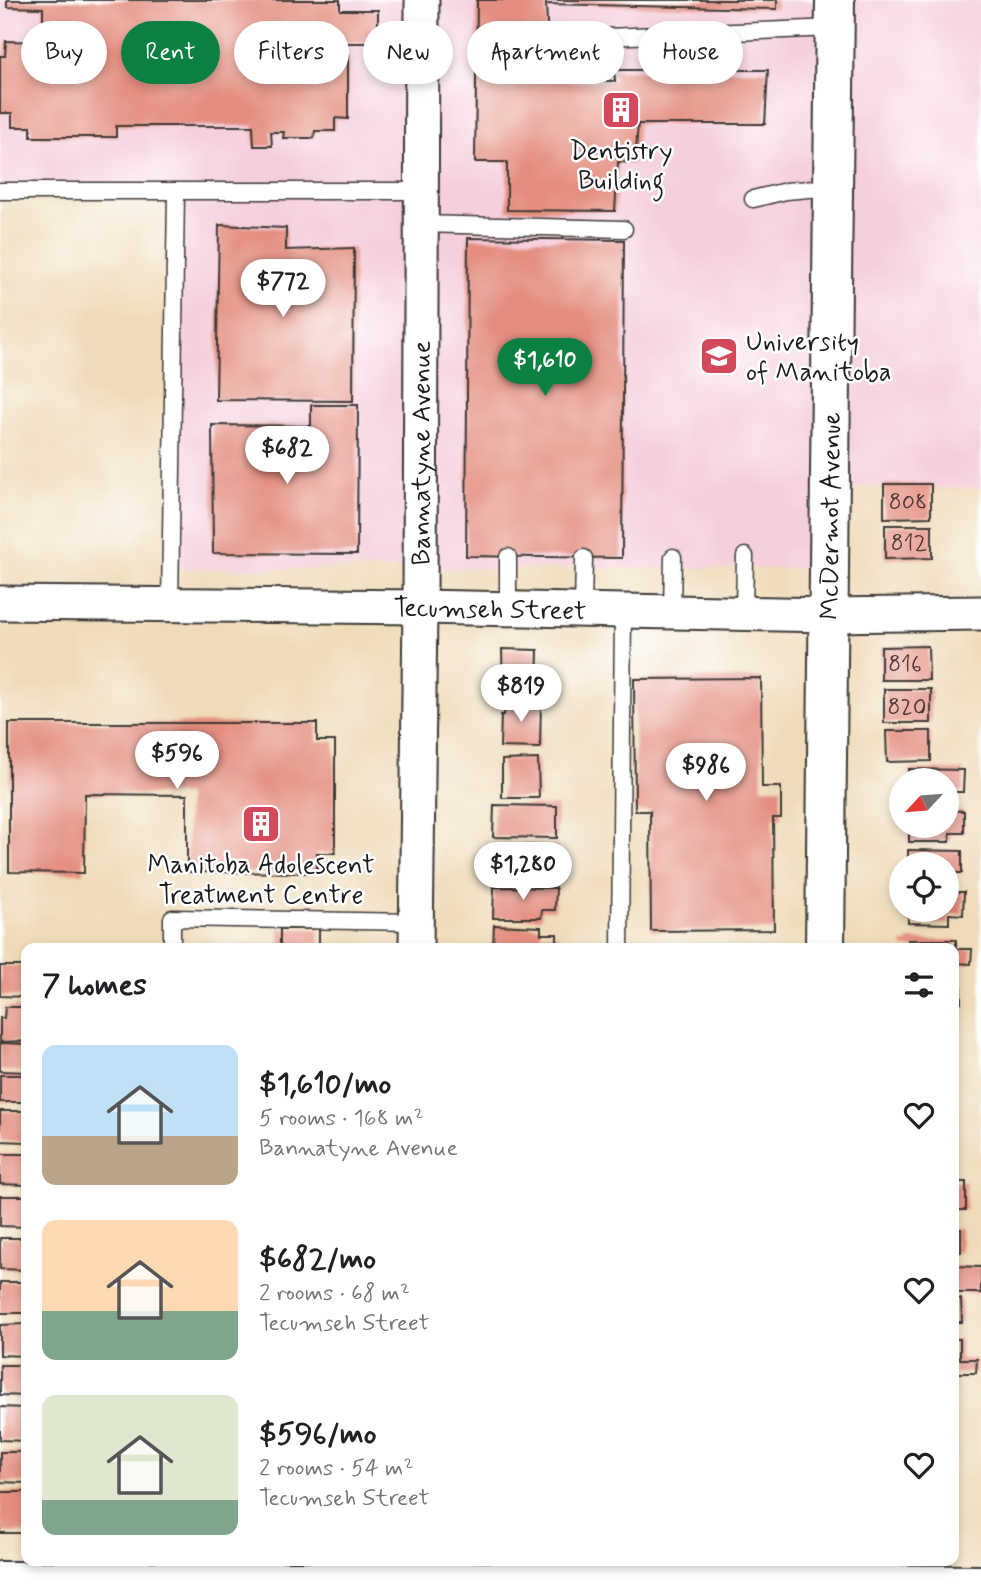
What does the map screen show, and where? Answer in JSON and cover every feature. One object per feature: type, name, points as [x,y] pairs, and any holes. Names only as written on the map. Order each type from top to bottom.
[{"type":"main road","name":"McDermot Avenue","points":[[825,943],[834,14]]},
{"type":"main road","points":[[5,1583],[164,1576],[818,1578],[981,1585]]},
{"type":"street","name":"Bannatyne Avenue","points":[[416,935],[422,0]]},
{"type":"street","name":"Tecumseh Street","points":[[0,603],[828,615],[981,613]]},
{"type":"lane","points":[[624,34],[834,14]]},
{"type":"lane","points":[[753,200],[786,191],[833,187]]},
{"type":"lane","points":[[0,191],[421,191]]},
{"type":"lane","points":[[170,605],[176,192]]},
{"type":"lane","points":[[421,224],[624,229]]},
{"type":"lane","points":[[744,613],[745,556]]},
{"type":"lane","points":[[508,557],[508,609]]},
{"type":"lane","points":[[673,557],[673,612]]},
{"type":"lane","points":[[583,558],[583,610]]},
{"type":"lane","points":[[620,943],[623,611]]},
{"type":"lane","points":[[172,943],[172,918],[416,935]]},
{"type":"shaded area","name":"University of Manitoba","points":[[0,0],[981,0],[981,488],[828,487],[827,570],[170,569],[181,189],[0,189]]},
{"type":"building","points":[[7,0],[340,0],[340,10],[378,10],[378,21],[363,21],[363,43],[349,43],[349,21],[234,21],[234,84],[348,84],[348,119],[335,118],[335,131],[315,131],[314,138],[283,138],[284,132],[271,132],[272,146],[254,146],[253,126],[116,126],[116,137],[31,137],[31,127],[12,127],[12,113],[0,113],[0,56],[5,56],[6,41],[21,41],[21,84],[107,84],[107,21],[43,21],[43,8],[7,7]]},
{"type":"building","name":"Dentistry Building","points":[[477,0],[777,0],[777,9],[546,4],[547,21],[477,21]]},
{"type":"building","name":"Dentistry Building","points":[[624,70],[638,70],[638,84],[743,84],[743,70],[768,70],[765,124],[638,124],[635,163],[618,162],[615,211],[507,210],[507,162],[475,162],[476,84],[624,84]]},
{"type":"building","points":[[219,225],[286,228],[286,250],[354,248],[353,401],[216,400]]},
{"type":"building","points":[[468,238],[624,240],[622,558],[466,556]]},
{"type":"building","points":[[311,405],[358,405],[357,554],[213,553],[212,425],[311,426]]},
{"type":"building","points":[[884,484],[931,484],[931,517],[884,518]]},
{"type":"building","points":[[885,525],[932,525],[932,558],[885,559]]},
{"type":"building","points":[[928,646],[929,680],[881,680],[881,647]]},
{"type":"building","points":[[502,649],[538,650],[537,692],[503,692]]},
{"type":"building","points":[[761,678],[762,787],[781,787],[781,818],[773,818],[774,930],[651,931],[650,811],[635,811],[634,679]]},
{"type":"building","points":[[884,689],[931,689],[931,723],[884,723]]},
{"type":"building","points":[[505,699],[541,699],[540,748],[500,747],[501,715],[504,715]]},
{"type":"building","name":"Manitoba Adolescent Treatment Centre","points":[[9,723],[317,723],[317,741],[335,741],[335,853],[317,853],[317,873],[187,872],[187,795],[85,794],[84,873],[9,872]]},
{"type":"building","points":[[886,731],[931,731],[931,761],[887,762]]},
{"type":"building","points":[[538,759],[539,798],[502,798],[502,760]]},
{"type":"building","points":[[959,770],[964,770],[963,792],[959,792]]},
{"type":"building","points":[[494,805],[557,806],[557,838],[493,837]]},
{"type":"building","points":[[959,811],[964,811],[964,833],[959,833]]},
{"type":"building","points":[[909,838],[950,838],[950,842],[909,842]]},
{"type":"building","points":[[495,845],[558,846],[557,878],[494,877]]},
{"type":"building","points":[[962,851],[962,873],[959,873],[959,852],[908,852]]},
{"type":"building","points":[[494,887],[556,888],[555,910],[542,910],[541,918],[493,918]]},
{"type":"building","points":[[959,892],[964,892],[963,915],[959,915]]},
{"type":"building","points":[[949,922],[949,924],[908,923]]},
{"type":"building","points":[[494,925],[541,927],[541,934],[557,934],[557,943],[493,943]]},
{"type":"building","points":[[280,929],[319,929],[319,943],[280,943]]},
{"type":"building","points":[[908,940],[956,940],[956,943],[909,943]]},
{"type":"building","points":[[959,949],[972,949],[971,964],[959,963]]},
{"type":"building","points":[[0,966],[21,966],[21,997],[0,996]]},
{"type":"building","points":[[959,981],[961,981],[959,1003]]},
{"type":"building","points":[[5,1007],[21,1007],[21,1041],[0,1042],[0,1018],[4,1018]]},
{"type":"building","points":[[0,1043],[21,1044],[21,1072],[0,1071]]},
{"type":"building","points":[[0,1075],[21,1075],[21,1102],[0,1102]]},
{"type":"building","points":[[0,1111],[21,1111],[21,1142],[0,1141]]},
{"type":"building","points":[[0,1154],[21,1154],[21,1185],[0,1184]]},
{"type":"building","points":[[959,1182],[966,1182],[966,1210],[959,1210]]},
{"type":"building","points":[[0,1196],[21,1196],[21,1227],[0,1226]]},
{"type":"building","points":[[959,1229],[961,1229],[959,1252]]},
{"type":"building","points":[[0,1238],[21,1238],[21,1270],[0,1269]]},
{"type":"building","points":[[959,1266],[981,1267],[981,1293],[959,1293]]},
{"type":"building","points":[[0,1282],[21,1282],[21,1313],[0,1313]]},
{"type":"building","points":[[959,1299],[961,1299],[962,1322],[959,1322]]},
{"type":"building","points":[[21,1324],[21,1356],[0,1355],[0,1325]]},
{"type":"building","points":[[959,1339],[960,1359],[977,1359],[976,1373],[959,1373]]},
{"type":"building","points":[[0,1365],[21,1365],[21,1396],[0,1395]]},
{"type":"building","points":[[0,1407],[21,1408],[21,1441],[0,1440]]},
{"type":"building","points":[[0,1452],[21,1452],[21,1483],[0,1482]]},
{"type":"building","points":[[0,1492],[21,1492],[21,1533],[0,1533]]},
{"type":"place","name":"Dentistry Building","points":[[621,110]]},
{"type":"place","name":"University of Manitoba","points":[[719,356]]},
{"type":"place","name":"Manitoba Adolescent Treatment Centre","points":[[261,824]]}]
